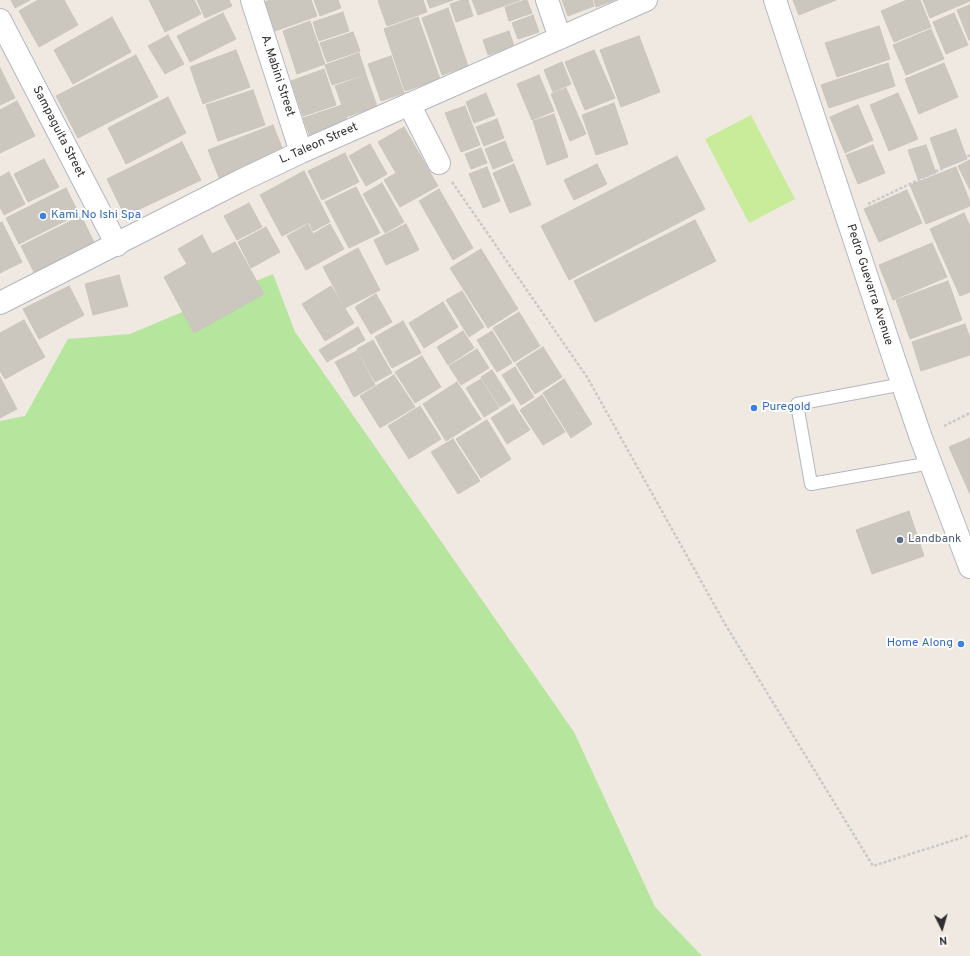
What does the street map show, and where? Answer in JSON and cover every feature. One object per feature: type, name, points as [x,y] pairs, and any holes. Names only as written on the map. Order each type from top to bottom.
[{"type":"street","name":"A. Mabini Street","points":[[252,0],[301,152]]},
{"type":"street","points":[[547,0],[560,38]]},
{"type":"street","name":"L. Taleon Street","points":[[0,303],[117,245],[238,182],[301,152],[646,0]]},
{"type":"street","name":"Pedro Guevarra Avenue","points":[[775,0],[921,438],[970,567]]},
{"type":"street","name":"Sampaguita Street","points":[[0,20],[117,245]]},
{"type":"street","points":[[409,104],[439,163]]},
{"type":"lane","points":[[903,384],[798,404],[811,484],[931,463]]},
{"type":"path","points":[[846,215],[970,155]]},
{"type":"path","points":[[439,163],[587,378],[725,624],[872,866],[970,835]]},
{"type":"path","points":[[921,438],[970,413]]},
{"type":"green space","points":[[751,115],[795,199],[749,223],[705,139]]},
{"type":"green space","points":[[273,274],[295,332],[574,732],[655,907],[702,956],[0,956],[0,421],[25,416],[68,339],[130,334]]},
{"type":"building","points":[[11,0],[30,0],[15,8]]},
{"type":"building","points":[[38,0],[64,0],[78,25],[39,47],[19,11]]},
{"type":"building","points":[[149,0],[194,0],[201,14],[165,32]]},
{"type":"building","points":[[197,0],[229,0],[232,6],[205,18]]},
{"type":"building","points":[[270,0],[311,0],[317,16],[275,31],[265,2]]},
{"type":"building","points":[[314,0],[338,0],[341,8],[320,16]]},
{"type":"building","points":[[423,0],[427,12],[387,26],[378,1]]},
{"type":"building","points":[[427,0],[453,0],[430,8]]},
{"type":"building","points":[[462,0],[468,0],[473,16],[456,22],[450,4]]},
{"type":"building","points":[[472,0],[520,0],[478,15]]},
{"type":"building","points":[[527,0],[532,13],[509,21],[505,7]]},
{"type":"building","points":[[562,0],[592,0],[594,6],[568,16]]},
{"type":"building","points":[[594,0],[615,0],[596,7]]},
{"type":"building","points":[[793,0],[836,0],[799,15]]},
{"type":"building","points":[[907,0],[920,0],[931,27],[894,42],[881,11]]},
{"type":"building","points":[[923,0],[970,0],[970,1],[930,18]]},
{"type":"building","points":[[970,5],[970,40],[969,40],[957,10]]},
{"type":"building","points":[[448,8],[468,66],[442,75],[422,18]]},
{"type":"building","points":[[343,12],[349,31],[319,41],[313,22]]},
{"type":"building","points":[[223,13],[236,39],[190,62],[177,36]]},
{"type":"building","points":[[954,13],[968,45],[946,54],[933,22]]},
{"type":"building","points":[[533,15],[539,32],[518,39],[512,23]]},
{"type":"building","points":[[112,17],[131,52],[73,84],[54,50]]},
{"type":"building","points":[[418,17],[440,79],[405,91],[384,29]]},
{"type":"building","points":[[310,21],[325,64],[297,74],[283,31]]},
{"type":"building","points":[[879,26],[890,59],[837,77],[825,43]]},
{"type":"building","points":[[931,29],[944,59],[906,75],[893,45]]},
{"type":"building","points":[[509,31],[514,46],[488,55],[483,40]]},
{"type":"building","points":[[353,32],[360,51],[327,62],[320,43]]},
{"type":"building","points":[[168,35],[184,64],[165,74],[148,46]]},
{"type":"building","points":[[639,36],[660,92],[621,107],[600,50]]},
{"type":"building","points":[[236,50],[250,87],[203,104],[190,67]]},
{"type":"building","points":[[594,50],[615,98],[585,110],[565,62]]},
{"type":"building","points":[[359,53],[366,74],[332,85],[325,65]]},
{"type":"building","points":[[136,55],[158,97],[78,138],[56,96]]},
{"type":"building","points":[[391,56],[404,93],[381,101],[368,64]]},
{"type":"building","points":[[562,62],[571,84],[553,92],[544,70]]},
{"type":"building","points":[[888,63],[895,86],[829,108],[821,85]]},
{"type":"building","points":[[944,63],[958,97],[919,114],[905,79]]},
{"type":"building","points":[[0,68],[15,98],[0,105]]},
{"type":"building","points":[[324,69],[336,105],[303,116],[291,81]]},
{"type":"building","points":[[366,75],[377,106],[346,117],[335,86]]},
{"type":"building","points":[[539,75],[554,111],[532,120],[517,84]]},
{"type":"building","points":[[566,88],[586,134],[570,141],[551,94]]},
{"type":"building","points":[[253,90],[265,125],[218,141],[206,105]]},
{"type":"building","points":[[486,93],[495,115],[474,123],[466,102]]},
{"type":"building","points":[[898,93],[918,139],[889,151],[870,105]]},
{"type":"building","points":[[168,97],[186,133],[126,164],[108,128]]},
{"type":"building","points":[[17,101],[35,136],[0,153],[0,110]]},
{"type":"building","points":[[614,103],[628,144],[596,155],[582,115]]},
{"type":"building","points":[[342,105],[348,123],[310,136],[303,118]]},
{"type":"building","points":[[858,105],[873,140],[845,153],[830,117]]},
{"type":"building","points":[[465,106],[480,145],[461,152],[445,113]]},
{"type":"building","points":[[554,114],[568,157],[547,165],[533,121]]},
{"type":"building","points":[[497,119],[504,138],[484,146],[476,127]]},
{"type":"building","points":[[273,125],[285,155],[220,180],[208,150]]},
{"type":"building","points":[[404,127],[438,186],[400,207],[384,180],[396,173],[378,142]]},
{"type":"building","points":[[956,129],[967,159],[941,169],[930,138]]},
{"type":"building","points":[[505,141],[513,161],[493,169],[485,149]]},
{"type":"building","points":[[182,142],[201,180],[125,216],[107,179]]},
{"type":"building","points":[[370,144],[387,174],[366,186],[349,156]]},
{"type":"building","points":[[873,145],[885,173],[858,184],[846,155]]},
{"type":"building","points":[[926,145],[936,173],[918,179],[908,150]]},
{"type":"building","points":[[481,148],[487,163],[471,169],[465,154]]},
{"type":"building","points":[[345,153],[359,182],[322,200],[308,171]]},
{"type":"building","points":[[677,156],[705,209],[569,280],[541,226]]},
{"type":"building","points":[[44,159],[59,187],[28,202],[14,174]]},
{"type":"building","points":[[970,160],[970,190],[958,166]]},
{"type":"building","points":[[514,164],[531,205],[510,213],[493,173]]},
{"type":"building","points":[[597,164],[607,184],[574,200],[564,180]]},
{"type":"building","points":[[487,167],[500,201],[483,208],[469,174]]},
{"type":"building","points":[[956,167],[970,202],[970,206],[926,224],[910,185]]},
{"type":"building","points":[[304,171],[330,222],[313,231],[309,222],[282,236],[260,195]]},
{"type":"building","points":[[9,172],[25,204],[4,215],[0,207],[0,177]]},
{"type":"building","points":[[382,183],[404,222],[385,233],[363,194]]},
{"type":"building","points":[[356,187],[380,233],[349,248],[325,202]]},
{"type":"building","name":"Kami No Ishi Spa","points":[[66,188],[79,214],[19,244],[6,218]]},
{"type":"building","points":[[439,189],[473,248],[453,260],[419,201]]},
{"type":"building","points":[[907,190],[922,223],[879,242],[864,209]]},
{"type":"building","points":[[249,203],[262,227],[237,240],[224,216]]},
{"type":"building","points":[[964,213],[970,226],[970,292],[960,296],[930,229]]},
{"type":"building","points":[[81,216],[94,242],[34,272],[21,246]]},
{"type":"building","points":[[695,220],[716,261],[595,322],[574,281]]},
{"type":"building","points":[[2,222],[22,262],[0,273],[0,223]]},
{"type":"building","points":[[308,224],[313,234],[330,224],[344,249],[306,270],[287,236]]},
{"type":"building","points":[[406,224],[419,250],[386,265],[374,240]]},
{"type":"building","points":[[266,227],[280,252],[251,268],[238,242]]},
{"type":"building","points":[[202,235],[212,254],[235,242],[264,294],[194,333],[164,277],[187,264],[178,249]]},
{"type":"building","points":[[932,243],[947,277],[893,300],[879,265]]},
{"type":"building","points":[[358,248],[380,290],[345,308],[323,267]]},
{"type":"building","points":[[481,249],[518,309],[488,328],[450,268]]},
{"type":"building","points":[[119,275],[128,306],[93,315],[85,284]]},
{"type":"building","points":[[948,281],[962,320],[910,339],[896,300]]},
{"type":"building","points":[[69,286],[84,315],[39,339],[23,309]]},
{"type":"building","points":[[331,286],[354,323],[325,341],[302,304]]},
{"type":"building","points":[[462,291],[484,327],[469,337],[446,300]]},
{"type":"building","points":[[376,294],[392,322],[371,334],[355,307]]},
{"type":"building","points":[[443,302],[458,327],[424,348],[409,323]]},
{"type":"building","points":[[519,312],[540,346],[514,362],[493,328]]},
{"type":"building","points":[[24,320],[45,357],[5,379],[0,371],[0,333]]},
{"type":"building","points":[[403,321],[421,353],[392,368],[375,337]]},
{"type":"building","points":[[965,324],[970,338],[970,355],[921,371],[912,342]]},
{"type":"building","points":[[358,327],[365,340],[327,362],[319,350]]},
{"type":"building","points":[[463,331],[474,348],[448,365],[437,347]]},
{"type":"building","points":[[492,331],[512,363],[497,372],[477,340]]},
{"type":"building","points":[[373,340],[392,373],[375,382],[357,349]]},
{"type":"building","points":[[543,347],[562,377],[535,394],[516,364]]},
{"type":"building","points":[[477,349],[489,368],[461,385],[449,366]]},
{"type":"building","points":[[357,351],[375,385],[354,397],[335,362]]},
{"type":"building","points":[[422,356],[441,387],[415,403],[395,372]]},
{"type":"building","points":[[515,367],[534,397],[521,405],[502,375]]},
{"type":"building","points":[[492,370],[511,400],[500,407],[481,377]]},
{"type":"building","points":[[394,375],[415,407],[380,428],[360,396]]},
{"type":"building","points":[[0,377],[17,409],[0,418]]},
{"type":"building","points":[[481,379],[499,408],[484,417],[466,388]]},
{"type":"building","points":[[564,379],[592,424],[571,438],[543,393]]},
{"type":"building","points":[[457,382],[481,419],[446,441],[423,404]]},
{"type":"building","points":[[542,395],[565,432],[543,445],[520,410]]},
{"type":"building","points":[[513,404],[530,430],[507,444],[491,418]]},
{"type":"building","points":[[420,406],[441,439],[409,459],[388,426]]},
{"type":"building","points":[[487,420],[511,459],[481,478],[456,439]]},
{"type":"building","points":[[970,438],[970,494],[949,447]]},
{"type":"building","points":[[453,439],[480,481],[458,494],[431,452]]},
{"type":"building","points":[[909,511],[924,556],[872,574],[856,530]]},
{"type":"place","name":"Kami No Ishi Spa","points":[[43,216]]},
{"type":"place","name":"Puregold","points":[[754,408]]},
{"type":"place","name":"Landbank","points":[[900,540]]},
{"type":"place","name":"Home Along","points":[[961,644]]}]
